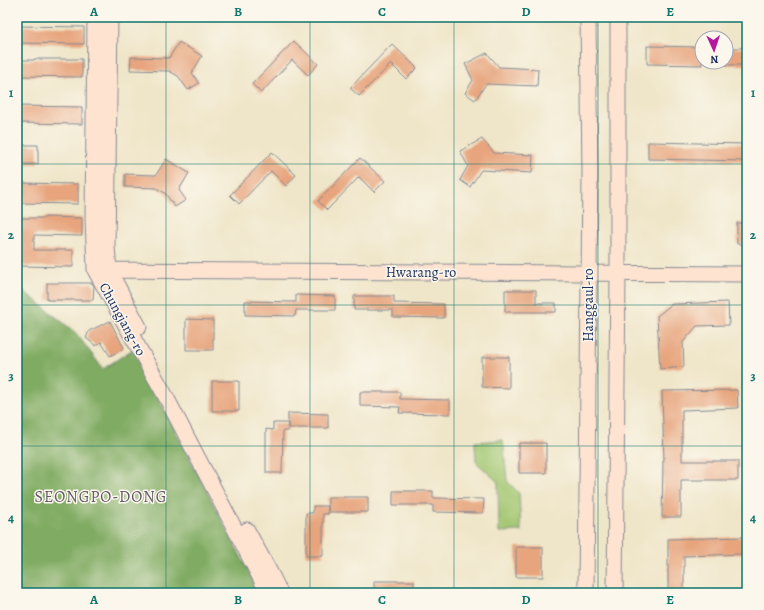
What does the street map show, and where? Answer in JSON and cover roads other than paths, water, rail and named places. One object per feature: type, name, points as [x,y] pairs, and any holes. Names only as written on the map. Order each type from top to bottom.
[{"type":"street","name":"Chungjang-ro","points":[[95,17],[93,219],[102,270],[267,593]]},
{"type":"street","name":"Chungjang-ro","points":[[110,17],[107,247],[102,270],[172,392],[280,593]]},
{"type":"street","name":"Hanggaul-ro","points":[[586,593],[590,174],[588,17]]},
{"type":"street","points":[[615,593],[618,273],[618,17]]},
{"type":"street","name":"Hwarang-ro","points":[[102,270],[747,274]]},
{"type":"district","name":"SEONGPO-DONG","points":[[101,496]]}]
